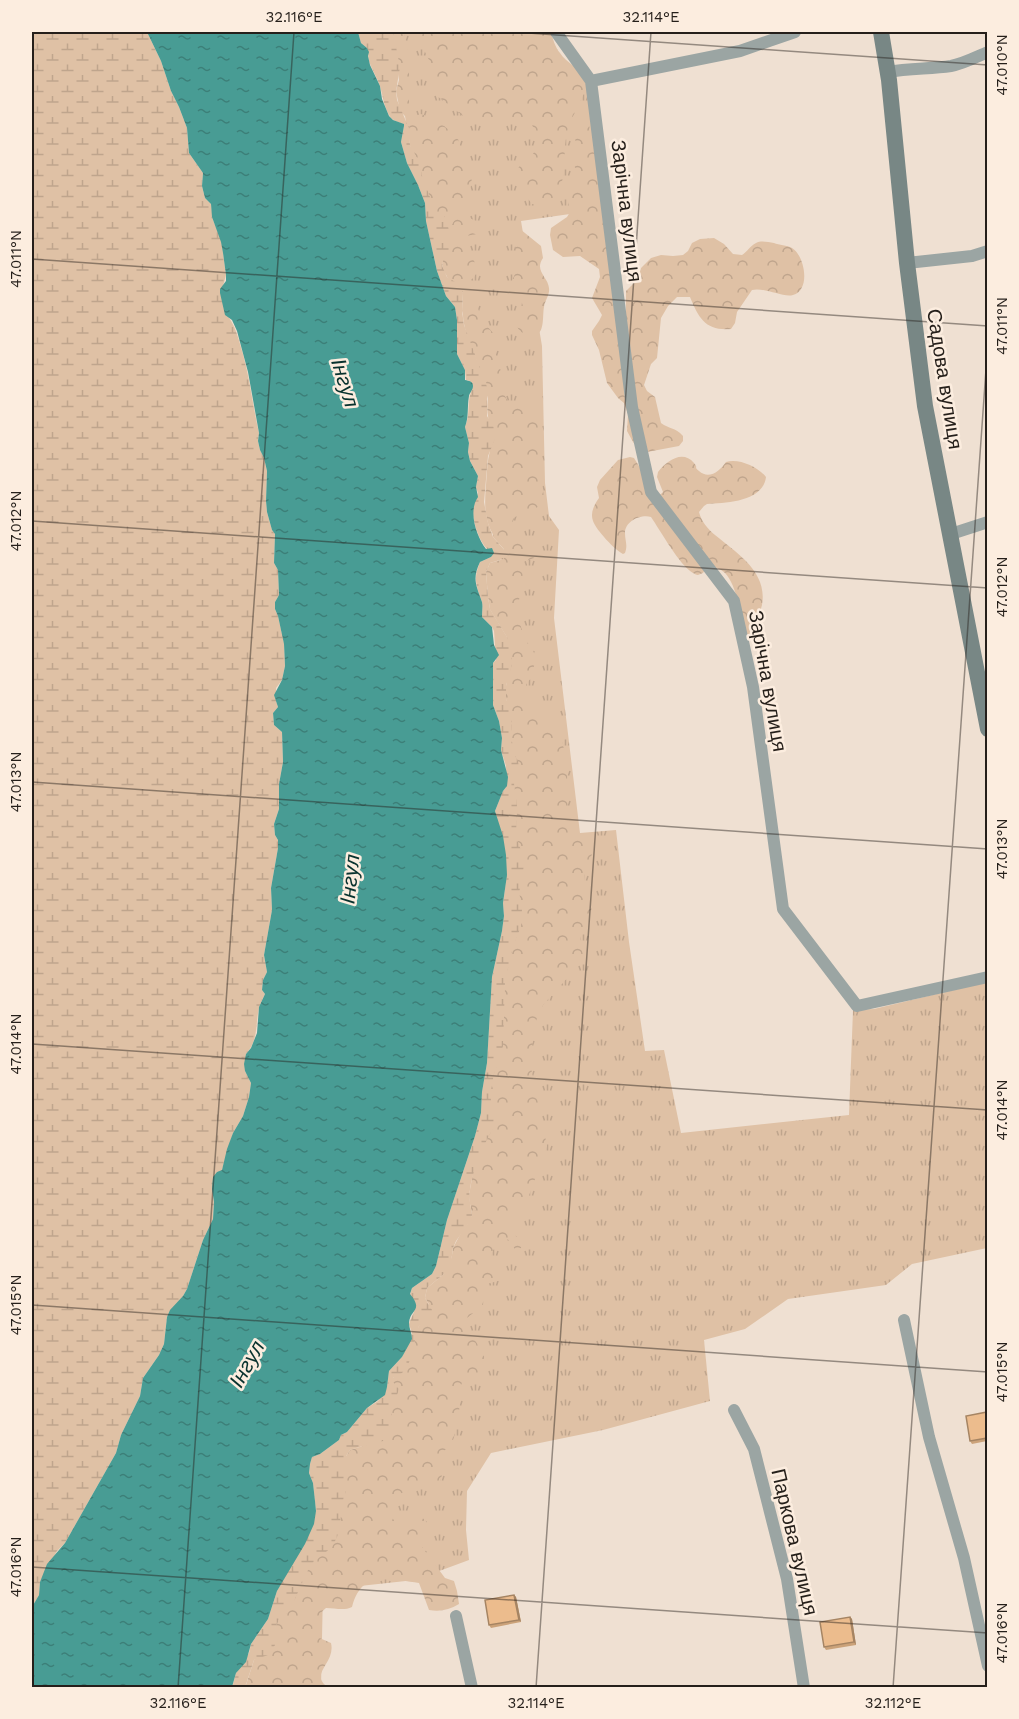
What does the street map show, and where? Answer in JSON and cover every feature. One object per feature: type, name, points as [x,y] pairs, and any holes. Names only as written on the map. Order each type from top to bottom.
[{"type":"street","name":"Зарічна вулиця","points":[[556,32],[591,81],[632,407],[651,492],[734,601],[753,687],[783,909],[857,1006],[987,977]]},
{"type":"street","points":[[591,81],[740,51],[795,32]]},
{"type":"street","name":"Садова вулиця","points":[[881,32],[888,72],[907,263],[925,406],[987,729]]},
{"type":"street","points":[[888,72],[907,68],[920,69],[954,65],[987,52]]},
{"type":"street","points":[[907,263],[972,256],[987,251]]},
{"type":"street","points":[[951,534],[987,522]]},
{"type":"street","points":[[904,1320],[929,1437],[964,1557],[987,1666]]},
{"type":"street","name":"Паркова вулиця","points":[[734,1410],[754,1449],[785,1568],[804,1688]]},
{"type":"street","points":[[456,1616],[472,1688]]},
{"type":"green space","points":[[32,32],[147,32],[161,61],[187,128],[189,153],[203,173],[202,186],[205,198],[211,204],[213,220],[222,242],[226,275],[223,286],[224,311],[234,327],[243,354],[259,433],[258,441],[267,471],[267,512],[275,534],[274,563],[278,570],[279,595],[275,602],[275,609],[284,643],[285,666],[282,680],[276,688],[278,707],[273,713],[274,725],[282,732],[283,762],[279,784],[279,809],[274,824],[278,848],[271,888],[272,910],[264,955],[267,972],[262,990],[265,994],[259,1008],[255,1037],[246,1054],[245,1071],[251,1083],[249,1097],[243,1116],[233,1133],[222,1170],[217,1172],[212,1189],[213,1219],[203,1240],[187,1289],[167,1317],[164,1344],[143,1378],[140,1396],[121,1435],[116,1453],[40,1582],[39,1595],[32,1607]]},
{"type":"green space","points":[[358,32],[393,32],[400,67],[396,91],[397,100],[408,126],[410,145],[419,162],[436,213],[444,215],[449,229],[451,248],[444,257],[442,266],[447,277],[460,285],[463,293],[464,325],[487,387],[487,416],[495,429],[495,439],[488,456],[484,502],[493,537],[507,556],[490,563],[486,572],[490,609],[507,637],[511,649],[512,664],[506,686],[506,699],[512,713],[511,735],[519,768],[514,784],[517,803],[516,836],[524,859],[519,893],[522,909],[521,926],[512,950],[505,982],[503,1046],[490,1094],[493,1128],[477,1159],[471,1183],[469,1196],[471,1220],[453,1248],[450,1269],[427,1288],[425,1298],[432,1310],[430,1317],[419,1326],[408,1366],[393,1378],[393,1382],[399,1389],[392,1410],[391,1428],[384,1440],[377,1445],[367,1445],[350,1450],[346,1456],[346,1490],[341,1509],[340,1526],[332,1547],[310,1565],[290,1610],[276,1626],[275,1645],[268,1655],[254,1660],[245,1687],[232,1688],[236,1673],[249,1653],[251,1644],[268,1619],[277,1591],[316,1511],[313,1483],[309,1473],[312,1457],[339,1440],[367,1408],[378,1401],[387,1387],[389,1371],[402,1357],[412,1333],[409,1324],[415,1302],[410,1295],[412,1288],[432,1274],[436,1266],[447,1220],[481,1113],[487,1063],[492,977],[504,916],[503,903],[507,875],[495,811],[507,786],[506,766],[501,750],[502,738],[499,721],[493,705],[493,663],[496,660],[494,631],[482,617],[482,604],[476,582],[480,562],[491,557],[492,549],[487,549],[481,540],[473,518],[473,507],[478,493],[476,487],[478,476],[470,461],[465,427],[473,387],[470,381],[466,380],[465,370],[457,354],[455,307],[446,296],[437,271],[426,221],[425,203],[407,163],[401,142],[404,126],[391,118],[387,111],[380,86],[370,64],[368,50],[361,43]]},
{"type":"green space","points":[[393,32],[437,32],[594,77],[605,209],[521,221],[542,346],[545,483],[549,516],[559,530],[554,618],[580,833],[616,830],[645,1051],[664,1050],[681,1133],[849,1115],[853,1010],[874,1009],[987,982],[987,1248],[912,1264],[886,1285],[788,1299],[745,1329],[704,1340],[710,1401],[603,1430],[491,1453],[467,1491],[466,1530],[469,1560],[415,1580],[323,1590],[321,1687],[245,1688],[472,1215],[469,1196],[505,982],[507,637],[490,609],[504,549],[493,537],[488,399],[462,311],[463,293],[447,277],[410,145],[405,116],[400,111],[400,67]]},
{"type":"green space","points":[[393,32],[404,32],[409,60],[408,109],[400,111],[396,91],[399,80]]},
{"type":"green space","points":[[415,32],[551,32],[558,51],[580,72],[586,85],[568,128],[560,188],[548,207],[532,204],[516,179],[519,167],[534,152],[537,145],[536,135],[530,121],[509,120],[491,126],[481,126],[463,116],[437,96],[430,62]]},
{"type":"green space","points":[[421,114],[441,124],[455,135],[471,173],[470,189],[462,209],[444,215],[436,213],[419,162],[410,145],[411,117]]},
{"type":"green space","points":[[583,123],[589,125],[626,320],[626,291],[638,279],[641,268],[651,258],[661,255],[683,255],[692,243],[700,239],[714,238],[724,244],[733,254],[742,255],[754,244],[760,242],[785,246],[797,252],[803,265],[804,280],[799,292],[789,296],[752,290],[737,312],[731,329],[709,326],[700,317],[690,297],[677,297],[668,306],[661,318],[657,358],[651,364],[644,385],[647,391],[655,397],[661,423],[683,436],[683,441],[679,446],[647,452],[638,448],[633,442],[627,431],[628,414],[624,403],[607,383],[599,350],[592,335],[602,315],[592,298],[600,277],[599,269],[580,256],[563,257],[553,250],[551,228],[567,217],[570,212],[566,191],[575,169],[574,151],[577,126]]},
{"type":"green space","points":[[465,216],[474,220],[480,227],[477,234],[466,236],[476,272],[473,278],[460,281],[452,279],[442,267],[444,258],[451,247],[449,229],[456,218]]},
{"type":"green space","points":[[515,229],[520,229],[541,246],[543,258],[540,267],[549,288],[541,331],[534,335],[522,332],[515,323],[522,301],[512,288],[518,264],[514,241]]},
{"type":"green space","points":[[473,298],[481,319],[493,333],[495,339],[495,352],[502,375],[502,390],[507,400],[538,409],[541,416],[541,474],[544,498],[540,506],[515,517],[512,523],[513,532],[539,548],[534,558],[523,562],[521,568],[523,573],[517,614],[525,640],[532,648],[536,658],[531,678],[523,693],[524,698],[533,709],[561,732],[567,769],[568,821],[571,829],[594,840],[596,846],[584,876],[586,887],[593,899],[591,912],[580,935],[583,955],[578,966],[543,1005],[535,1023],[530,1063],[547,1146],[527,1201],[519,1210],[507,1215],[481,1213],[474,1210],[469,1196],[477,1159],[493,1128],[490,1094],[503,1046],[505,982],[512,950],[521,926],[522,909],[519,893],[524,867],[516,836],[517,803],[514,784],[518,761],[514,754],[511,735],[512,713],[506,699],[506,686],[512,664],[507,637],[490,609],[488,597],[486,572],[490,563],[504,559],[504,549],[491,530],[486,513],[488,462],[495,439],[487,413],[488,388],[464,325],[465,304]]},
{"type":"green space","points":[[679,457],[689,459],[697,469],[707,475],[717,471],[726,462],[737,461],[753,467],[766,477],[758,492],[751,496],[733,502],[707,504],[699,512],[707,527],[741,556],[756,573],[763,593],[756,630],[752,636],[749,638],[745,634],[736,593],[725,573],[712,566],[698,575],[688,569],[676,556],[651,517],[638,518],[628,525],[625,533],[626,550],[623,554],[598,529],[592,515],[599,498],[597,487],[600,480],[618,460],[634,458],[657,495],[663,492],[657,477],[658,472],[665,464]]},
{"type":"green space","points":[[482,1216],[500,1218],[522,1241],[521,1248],[515,1250],[509,1240],[498,1240],[491,1258],[494,1265],[504,1272],[504,1276],[501,1280],[487,1284],[484,1290],[483,1305],[467,1318],[468,1331],[488,1364],[486,1370],[464,1379],[460,1387],[459,1417],[452,1443],[443,1452],[441,1461],[443,1472],[440,1481],[393,1496],[389,1509],[393,1519],[402,1524],[417,1518],[426,1521],[428,1526],[422,1532],[420,1539],[422,1547],[445,1578],[454,1581],[459,1604],[444,1610],[429,1610],[419,1583],[387,1579],[370,1582],[362,1587],[352,1607],[326,1608],[314,1624],[312,1631],[315,1636],[331,1643],[330,1656],[321,1673],[323,1682],[328,1687],[245,1688],[254,1660],[275,1645],[276,1626],[279,1620],[290,1610],[310,1565],[340,1526],[341,1509],[346,1490],[346,1456],[350,1450],[367,1445],[377,1445],[393,1423],[392,1410],[398,1396],[393,1378],[408,1366],[419,1326],[425,1322],[430,1306],[425,1298],[427,1288],[450,1269],[453,1248],[462,1231],[471,1220]]},
{"type":"water","name":"Інгул","points":[[147,32],[358,32],[361,43],[369,52],[370,65],[380,86],[382,99],[389,116],[404,124],[401,142],[407,163],[425,203],[426,221],[437,271],[446,296],[455,307],[457,354],[465,370],[465,380],[473,384],[465,427],[470,461],[478,476],[476,487],[478,497],[474,509],[476,531],[486,549],[492,548],[494,553],[480,562],[476,582],[482,604],[482,617],[492,627],[494,645],[499,655],[493,663],[493,705],[499,721],[502,738],[501,750],[508,777],[507,786],[495,811],[503,836],[507,875],[502,931],[492,977],[487,1063],[481,1113],[447,1220],[436,1266],[432,1274],[412,1288],[410,1294],[416,1304],[409,1323],[412,1339],[402,1357],[389,1371],[385,1395],[367,1408],[339,1440],[312,1457],[309,1473],[313,1483],[316,1511],[314,1524],[277,1591],[268,1619],[251,1644],[246,1662],[236,1673],[232,1687],[32,1687],[32,1607],[39,1595],[40,1582],[47,1564],[65,1543],[116,1453],[121,1435],[140,1396],[143,1378],[164,1344],[167,1317],[187,1289],[203,1240],[213,1219],[213,1177],[222,1170],[227,1149],[243,1116],[249,1097],[251,1083],[244,1064],[246,1054],[257,1033],[259,1007],[265,994],[262,990],[267,972],[264,955],[272,910],[271,888],[278,848],[274,824],[279,809],[279,784],[283,762],[282,732],[274,725],[273,713],[278,707],[274,695],[282,680],[285,666],[284,644],[275,609],[275,602],[279,595],[278,570],[274,563],[275,534],[267,512],[267,471],[258,441],[259,433],[248,372],[237,331],[232,320],[225,315],[220,293],[226,281],[223,253],[212,217],[211,204],[205,198],[202,186],[203,173],[189,153],[187,128]]},
{"type":"building","points":[[987,1412],[987,1438],[970,1441],[966,1416]]},
{"type":"building","points":[[514,1595],[519,1620],[489,1625],[485,1600]]},
{"type":"building","points":[[850,1617],[854,1642],[824,1647],[820,1622]]}]
